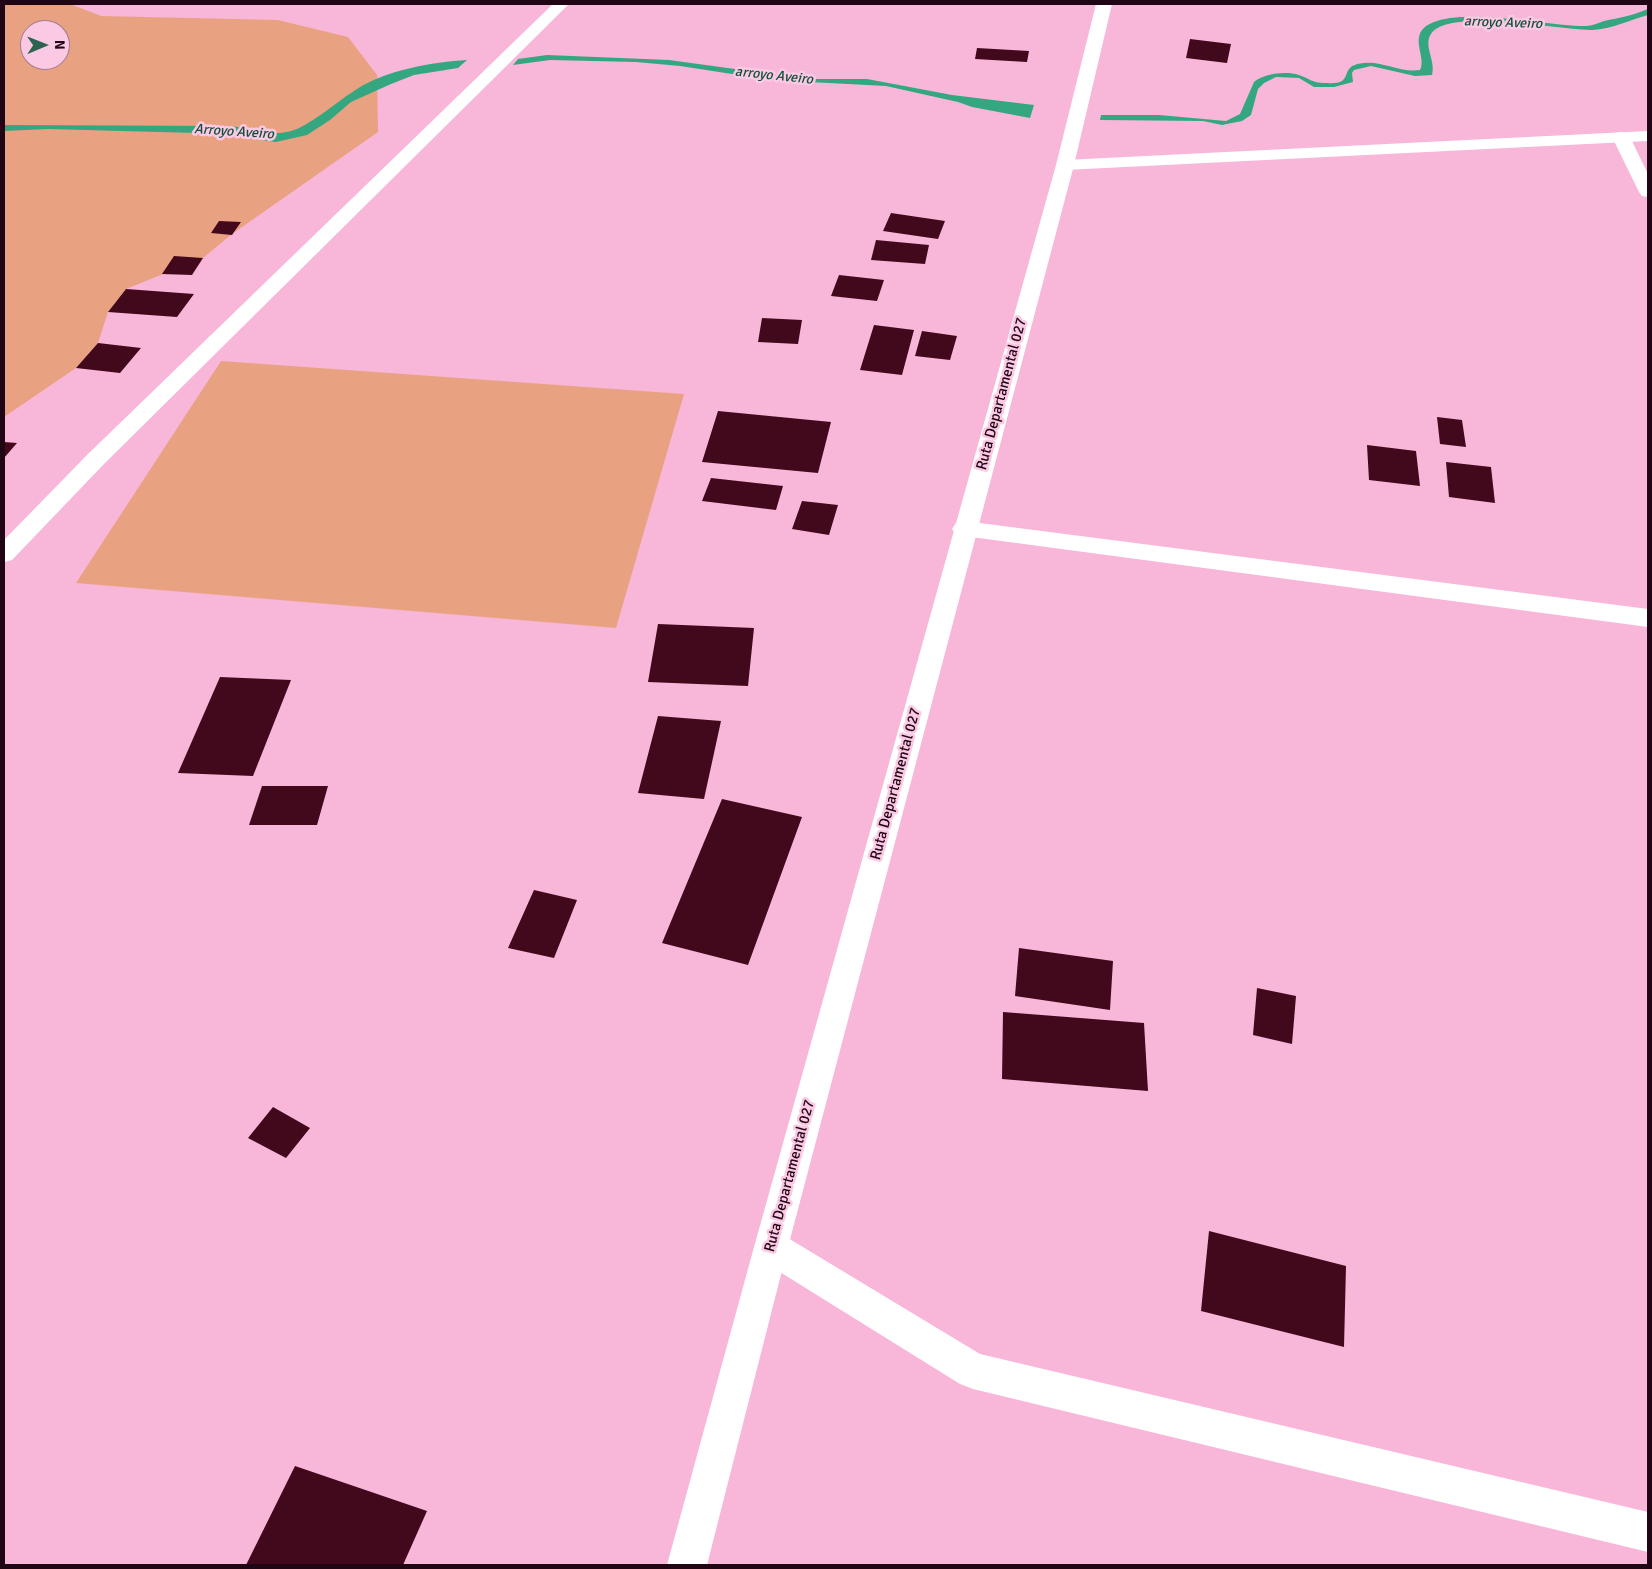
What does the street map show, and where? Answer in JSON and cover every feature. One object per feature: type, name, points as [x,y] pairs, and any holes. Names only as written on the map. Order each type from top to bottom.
[{"type":"street","points":[[4,554],[96,459],[561,4]]},
{"type":"street","name":"Ruta Departamental 027","points":[[687,1565],[964,529],[1065,165],[1104,4]]},
{"type":"street","points":[[1065,165],[1648,136]]},
{"type":"street","points":[[1621,137],[1648,192]]},
{"type":"street","points":[[964,529],[1648,618]]},
{"type":"street","points":[[771,1247],[973,1372],[1648,1532]]},
{"type":"shaded area","points":[[4,4],[70,4],[101,16],[278,20],[348,37],[377,75],[378,132],[232,234],[203,258],[126,289],[108,312],[98,343],[76,368],[4,417]]},
{"type":"shaded area","points":[[221,361],[684,394],[616,628],[76,583]]},
{"type":"water","points":[[1648,9],[1648,15],[1614,26],[1593,30],[1482,21],[1460,22],[1442,26],[1431,34],[1428,43],[1433,69],[1432,75],[1415,76],[1371,66],[1354,70],[1352,73],[1353,82],[1334,87],[1314,87],[1299,78],[1276,77],[1264,83],[1258,89],[1251,115],[1242,121],[1222,125],[1203,121],[1100,120],[1101,115],[1159,115],[1226,121],[1240,114],[1254,82],[1270,75],[1294,74],[1320,83],[1338,83],[1344,79],[1350,68],[1357,64],[1371,63],[1405,70],[1420,70],[1422,61],[1419,40],[1422,30],[1434,22],[1453,18],[1500,18],[1586,26],[1632,15]]},
{"type":"water","name":"arroyo Aveiro","points":[[547,55],[669,60],[808,79],[867,79],[952,95],[1034,105],[1030,118],[972,107],[958,102],[886,86],[771,80],[680,66],[636,62],[550,60],[513,65],[518,59]]},
{"type":"water","name":"Arroyo Aveiro","points":[[467,60],[458,68],[414,75],[391,84],[351,102],[330,120],[307,135],[276,142],[217,132],[48,129],[4,131],[4,125],[230,126],[270,133],[286,132],[309,123],[369,82],[410,68]]},
{"type":"building","points":[[1190,39],[1231,44],[1227,63],[1186,58]]},
{"type":"building","points":[[977,48],[1029,51],[1027,62],[975,59]]},
{"type":"building","points":[[891,213],[945,221],[938,239],[883,231]]},
{"type":"building","points":[[219,221],[241,222],[232,235],[211,233]]},
{"type":"building","points":[[876,240],[929,245],[925,264],[871,260]]},
{"type":"building","points":[[174,256],[203,258],[192,275],[162,274]]},
{"type":"building","points":[[839,275],[884,280],[877,301],[831,296]]},
{"type":"building","points":[[126,289],[194,294],[177,317],[108,312]]},
{"type":"building","points":[[762,318],[802,320],[798,344],[758,342]]},
{"type":"building","points":[[874,325],[914,330],[902,375],[860,370]]},
{"type":"building","points":[[922,331],[957,336],[950,360],[915,356]]},
{"type":"building","points":[[98,343],[141,348],[120,373],[76,368]]},
{"type":"building","points":[[718,411],[831,422],[818,473],[702,462]]},
{"type":"building","points":[[1437,417],[1462,420],[1466,447],[1440,444]]},
{"type":"building","points":[[4,442],[17,443],[4,458]]},
{"type":"building","points":[[1367,445],[1416,451],[1420,486],[1369,480]]},
{"type":"building","points":[[1446,462],[1491,467],[1495,503],[1449,497]]},
{"type":"building","points":[[711,478],[783,486],[776,510],[702,501]]},
{"type":"building","points":[[802,501],[838,505],[829,535],[792,529]]},
{"type":"building","points":[[658,624],[754,628],[748,686],[648,682]]},
{"type":"building","points":[[220,677],[291,680],[253,776],[178,773]]},
{"type":"building","points":[[658,716],[721,721],[704,799],[638,793]]},
{"type":"building","points":[[262,786],[328,786],[317,825],[249,825]]},
{"type":"building","points":[[722,799],[802,817],[748,965],[662,943]]},
{"type":"building","points":[[534,890],[577,900],[554,958],[508,948]]},
{"type":"building","points":[[1019,948],[1113,961],[1110,1010],[1015,996]]},
{"type":"building","points":[[1257,988],[1296,996],[1292,1044],[1253,1035]]},
{"type":"building","points":[[1003,1012],[1144,1023],[1148,1091],[1002,1079]]},
{"type":"building","points":[[273,1107],[310,1128],[286,1158],[248,1138]]},
{"type":"building","points":[[1209,1231],[1346,1266],[1344,1347],[1201,1311]]},
{"type":"building","points":[[295,1466],[427,1511],[403,1565],[246,1565]]}]
